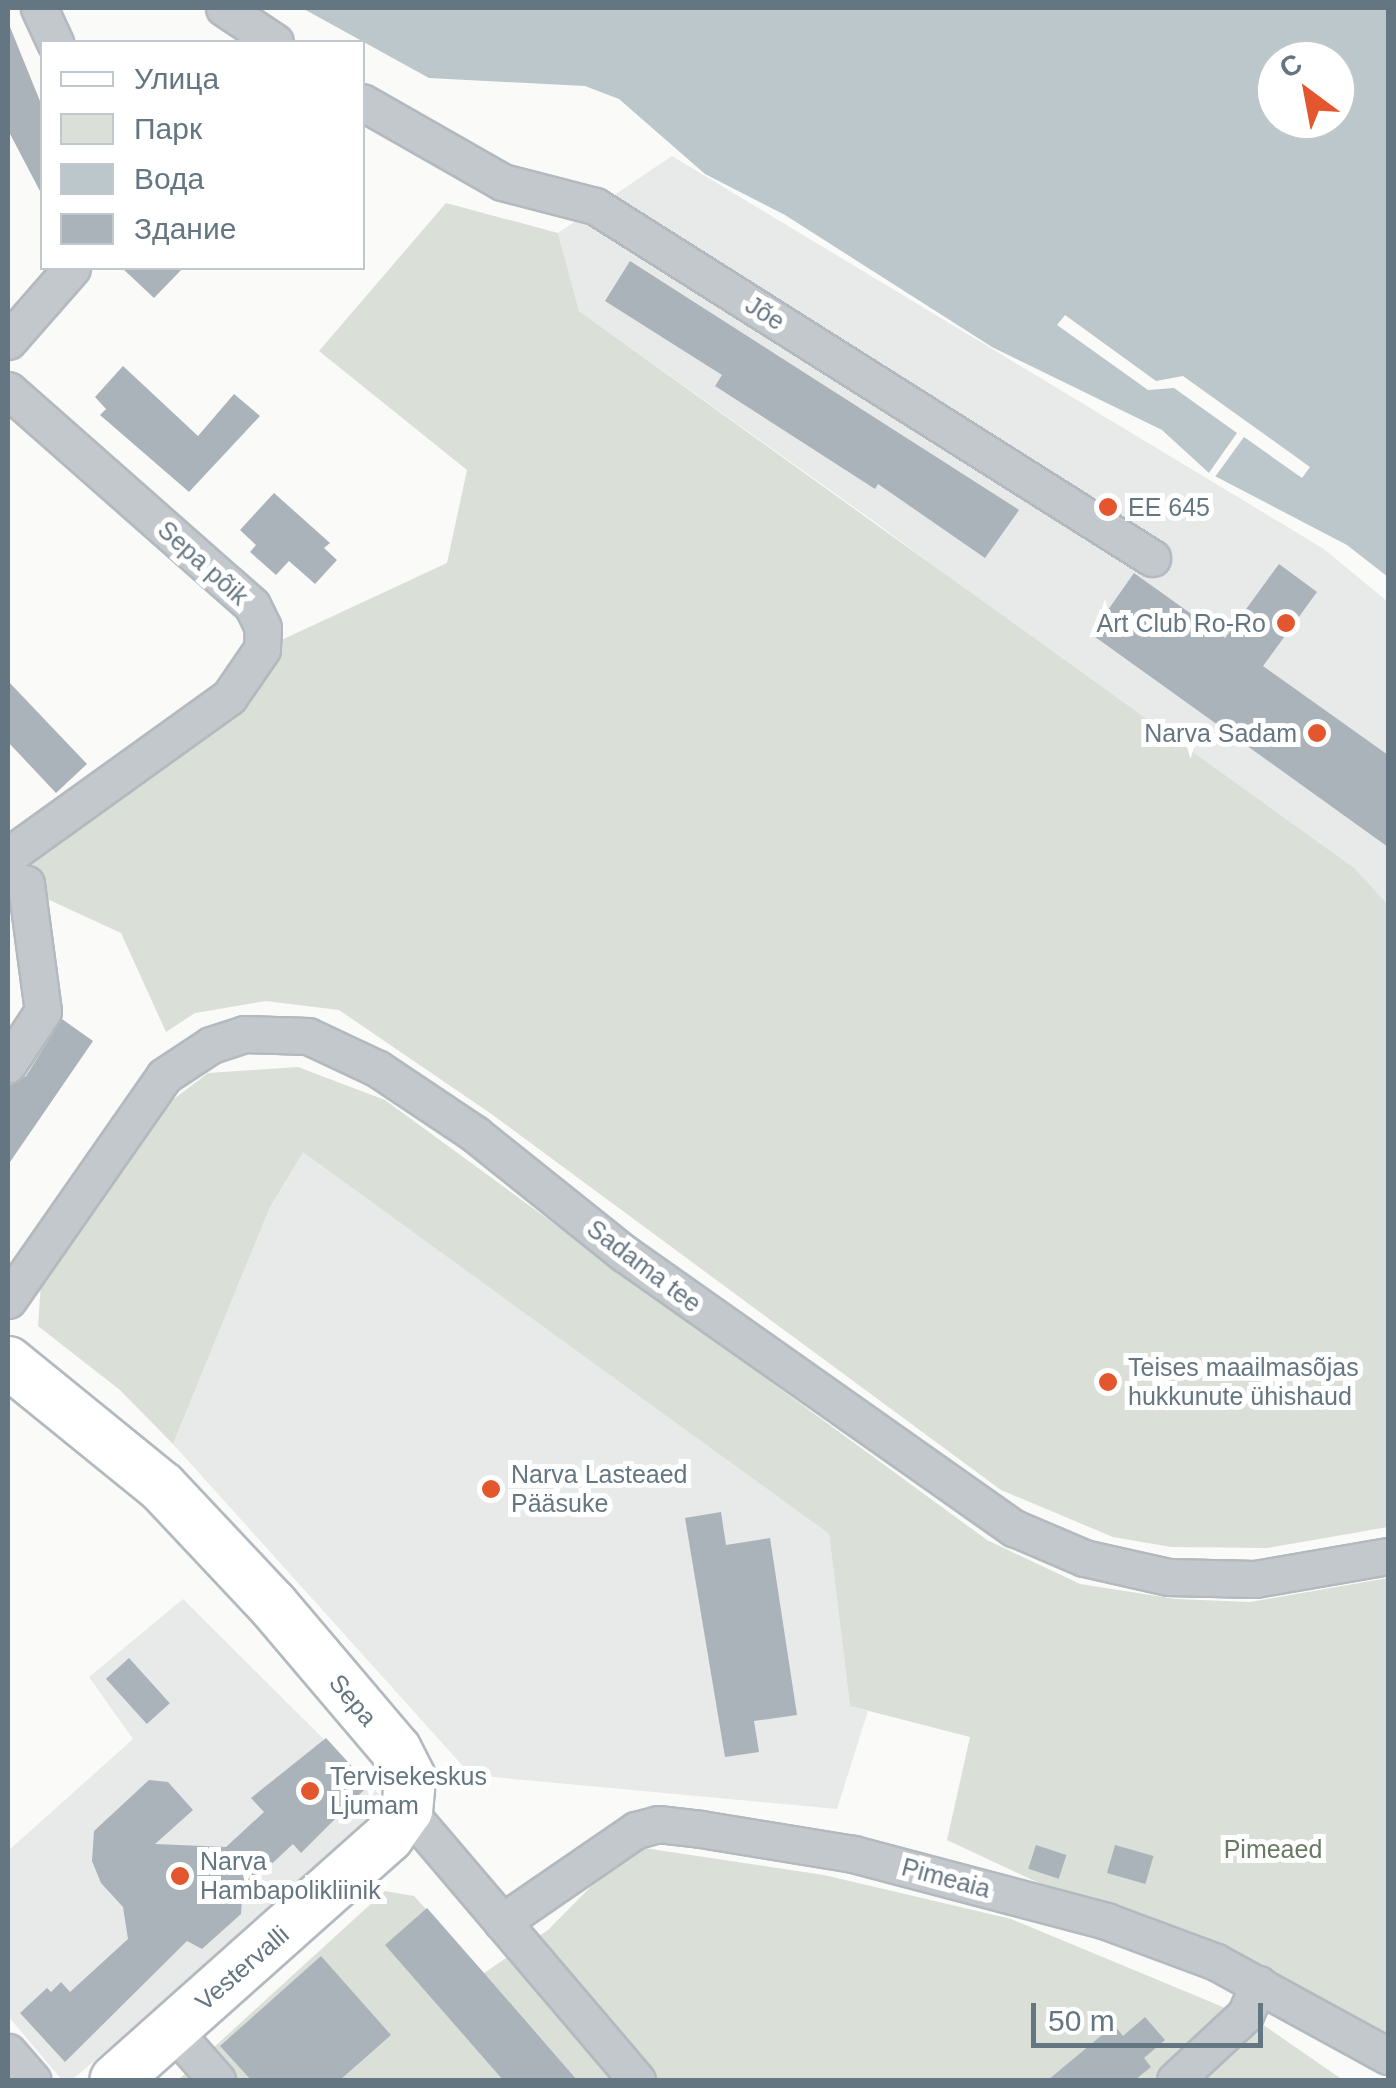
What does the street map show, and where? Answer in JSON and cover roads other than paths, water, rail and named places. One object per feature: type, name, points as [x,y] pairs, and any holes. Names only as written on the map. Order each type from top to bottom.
[{"type":"street","points":[[39,8],[54,40]]},
{"type":"street","points":[[224,8],[272,40]]},
{"type":"street","name":"Jõe","points":[[365,104],[502,182],[595,206],[1152,558]]},
{"type":"street","points":[[8,341],[70,270]]},
{"type":"street","name":"Sepa põik","points":[[8,390],[252,605],[264,628],[262,648],[229,697],[8,856]]},
{"type":"street","points":[[8,878],[26,884],[44,1011],[8,1064]]},
{"type":"street","name":"Sadama tee","points":[[8,1300],[164,1076],[211,1045],[244,1034],[308,1036],[378,1069],[475,1134],[624,1254],[1014,1528],[1084,1558],[1168,1576],[1256,1578],[1388,1556]]},
{"type":"street","name":"Sepa","points":[[8,1362],[162,1487],[272,1604],[404,1761],[407,1810]]},
{"type":"street","points":[[407,1810],[637,2080]]},
{"type":"street","name":"Vestervalli","points":[[115,2080],[388,1838],[407,1810]]},
{"type":"street","name":"Pimeaia","points":[[502,1922],[636,1830],[658,1824],[918,1870],[1106,1921],[1259,1984],[1388,2056]]},
{"type":"street","points":[[1175,2080],[1245,2014],[1259,1984]]},
{"type":"street","points":[[172,2030],[218,2080]]},
{"type":"street","points":[[8,2052],[32,2080]]},
{"type":"water","points":[[302,8],[1388,8],[1388,577],[1347,545],[1209,473],[1162,430],[992,347],[785,215],[705,174],[619,99],[585,86],[429,78]]},
{"type":"place","name":"EE 645","points":[[1108,507]]},
{"type":"place","name":"Art Club Ro-Ro","points":[[1286,623]]},
{"type":"place","name":"Narva Sadam","points":[[1317,733]]},
{"type":"place","name":"Teises maailmasõjas hukkunute ühishaud","points":[[1108,1382]]},
{"type":"place","name":"Narva Lasteaed Pääsuke","points":[[491,1489]]},
{"type":"place","name":"Tervisekeskus Ljumam","points":[[310,1791]]},
{"type":"place","name":"Narva Hambapolikliinik","points":[[180,1876]]},
{"type":"park label","name":"Pimeaed","points":[[1273,1849]]}]
